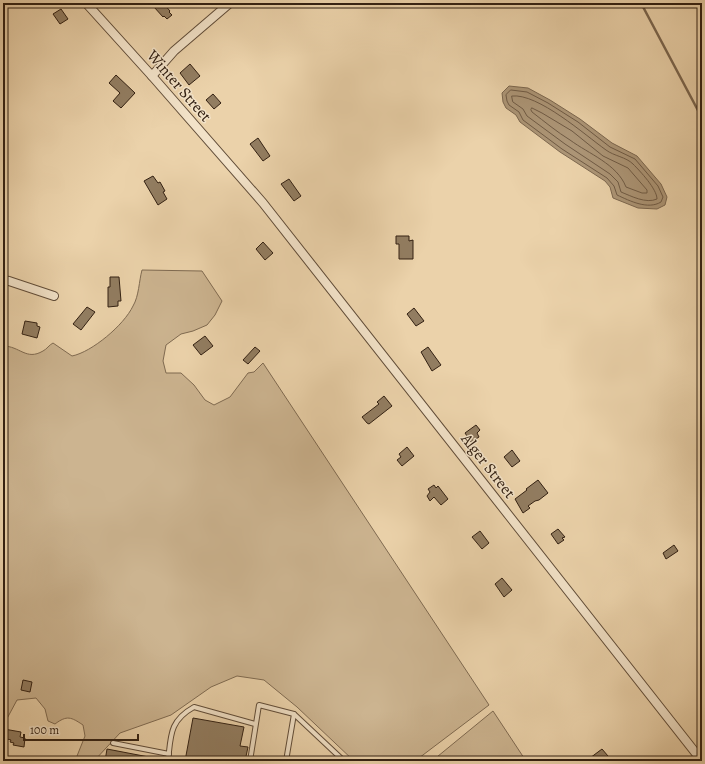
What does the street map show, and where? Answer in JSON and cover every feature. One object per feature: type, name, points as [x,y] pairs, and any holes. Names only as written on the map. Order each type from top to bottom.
[{"type":"street","name":"Winter Street","points":[[86,3],[152,76],[250,189]]},
{"type":"street","points":[[152,76],[174,51],[230,3]]},
{"type":"street","name":"Alger Street","points":[[250,189],[702,761]]},
{"type":"street","points":[[3,280],[54,296]]},
{"type":"lane","points":[[250,761],[259,705],[294,714],[344,761]]},
{"type":"lane","points":[[168,761],[172,732],[176,721],[185,712],[194,707],[255,724]]},
{"type":"lane","points":[[286,761],[294,714]]},
{"type":"lane","points":[[113,743],[169,754]]},
{"type":"shaded area","points":[[142,270],[202,271],[222,301],[215,315],[207,325],[181,334],[166,345],[163,361],[166,373],[181,373],[194,385],[205,400],[214,405],[230,397],[248,373],[254,372],[263,363],[489,705],[415,761],[354,761],[297,707],[264,680],[237,676],[211,687],[171,715],[120,733],[94,761],[75,761],[85,736],[83,725],[69,718],[63,719],[55,724],[48,721],[45,709],[36,698],[17,700],[3,726],[3,346],[14,348],[27,354],[37,354],[53,343],[72,356],[89,349],[107,337],[129,313],[137,298]]},
{"type":"shaded area","points":[[493,711],[526,761],[432,761]]},
{"type":"water","points":[[509,86],[528,88],[550,100],[580,119],[612,143],[637,156],[661,184],[667,197],[665,205],[657,209],[638,208],[613,198],[610,187],[605,181],[560,152],[520,122],[516,115],[506,108],[503,102],[502,93]]},
{"type":"building","points":[[158,3],[163,3],[172,15],[167,19],[164,16],[163,17],[154,7]]},
{"type":"building","points":[[61,9],[68,19],[60,24],[53,14]]},
{"type":"building","points":[[190,64],[200,76],[189,85],[180,73]]},
{"type":"building","points":[[116,75],[135,93],[121,108],[113,101],[120,93],[109,83]]},
{"type":"building","points":[[213,94],[221,103],[214,109],[206,100]]},
{"type":"building","points":[[258,138],[270,156],[263,161],[250,144]]},
{"type":"building","points":[[153,176],[158,183],[160,182],[167,199],[158,205],[144,181]]},
{"type":"building","points":[[289,179],[301,196],[294,201],[281,184]]},
{"type":"building","points":[[396,236],[409,236],[409,241],[413,240],[413,259],[399,259],[399,244],[396,244]]},
{"type":"building","points":[[263,242],[273,253],[265,260],[256,249]]},
{"type":"building","points":[[110,277],[119,277],[121,301],[118,301],[118,306],[108,307],[108,287],[110,287]]},
{"type":"building","points":[[87,307],[95,312],[81,330],[73,324]]},
{"type":"building","points":[[414,308],[424,321],[416,326],[407,314]]},
{"type":"building","points":[[25,321],[37,323],[37,326],[40,327],[37,338],[22,334]]},
{"type":"building","points":[[205,336],[213,346],[201,355],[193,345]]},
{"type":"building","points":[[255,347],[260,351],[248,364],[243,360]]},
{"type":"building","points":[[428,347],[441,365],[432,371],[421,352]]},
{"type":"building","points":[[384,396],[392,406],[369,424],[367,423],[362,417],[379,404],[377,402]]},
{"type":"building","points":[[476,425],[480,430],[477,433],[479,437],[471,442],[465,433]]},
{"type":"building","points":[[407,447],[414,456],[402,466],[397,460],[401,457],[399,454]]},
{"type":"building","points":[[512,450],[520,461],[512,467],[504,457]]},
{"type":"building","points":[[538,480],[548,493],[528,506],[530,508],[523,513],[515,499]]},
{"type":"building","points":[[434,485],[436,488],[438,486],[448,499],[441,505],[434,497],[430,501],[427,496],[430,492],[428,489]]},
{"type":"building","points":[[558,529],[565,537],[562,538],[564,540],[558,544],[551,534]]},
{"type":"building","points":[[480,531],[489,543],[482,549],[472,537]]},
{"type":"building","points":[[674,545],[678,551],[666,559],[663,553]]},
{"type":"building","points":[[502,578],[512,590],[504,597],[495,584]]},
{"type":"building","points":[[23,680],[32,682],[30,692],[21,690]]},
{"type":"building","points":[[193,718],[244,727],[240,746],[248,747],[245,761],[185,761]]},
{"type":"building","points":[[4,729],[21,732],[20,737],[25,738],[24,747],[13,745],[14,743],[10,742],[11,740],[3,738]]},
{"type":"building","points":[[107,749],[154,758],[154,761],[105,761]]},
{"type":"building","points":[[602,749],[608,756],[602,761],[586,761]]},
{"type":"waterway","points":[[641,3],[702,118]]}]
